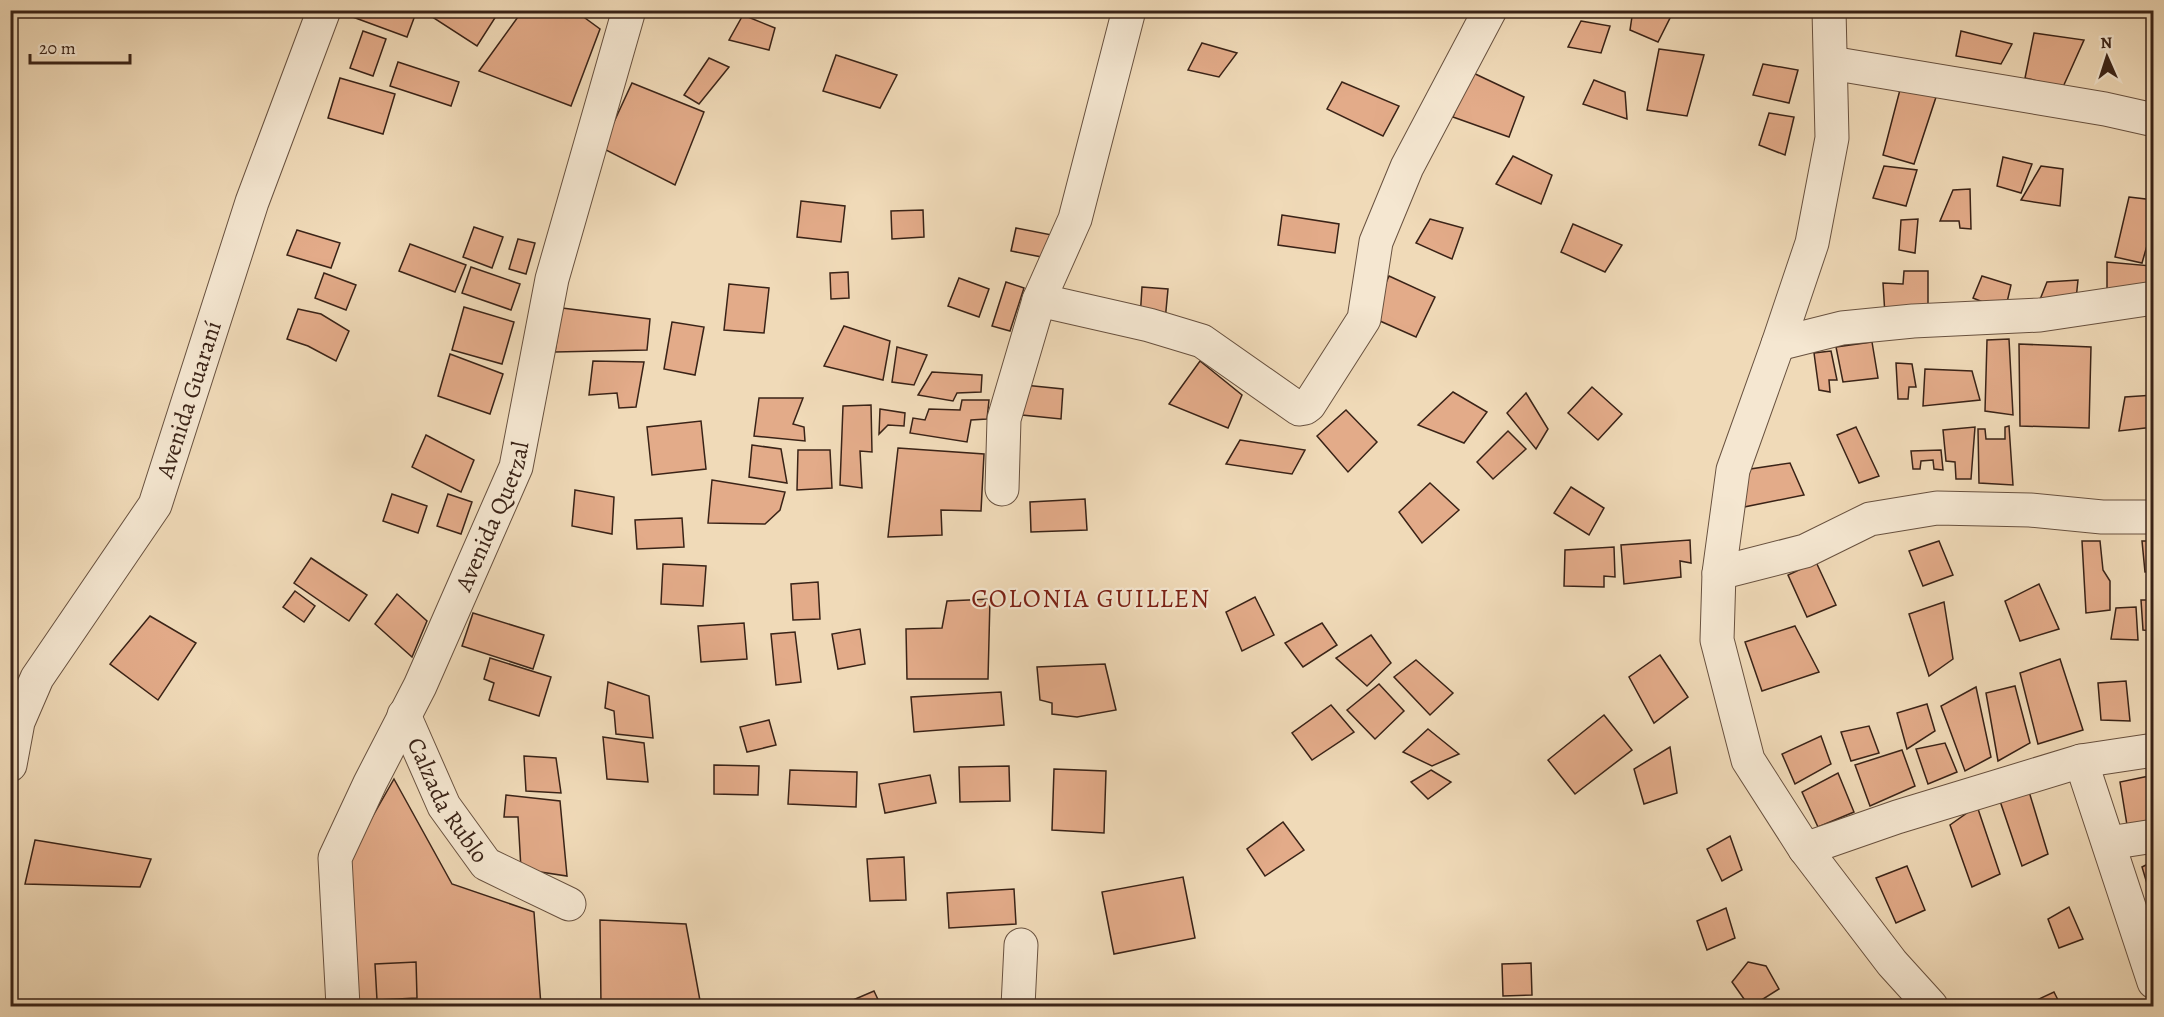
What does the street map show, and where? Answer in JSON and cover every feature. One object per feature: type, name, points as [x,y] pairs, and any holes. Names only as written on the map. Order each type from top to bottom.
[{"type":"street","name":"Avenida Guaraní","points":[[10,765],[18,722],[37,678],[155,504],[252,202],[324,10]]},
{"type":"street","points":[[1002,489],[1004,419],[1039,300],[1075,219],[1129,10]]},
{"type":"street","points":[[1039,300],[1149,325],[1202,341],[1299,409],[1305,408],[1364,319],[1376,242],[1407,167],[1490,10]]},
{"type":"street","points":[[1829,10],[1832,138],[1812,243],[1733,470],[1719,573],[1718,640],[1748,760],[1805,849],[1892,963],[1931,1006]]},
{"type":"street","name":"Avenida Quetzal","points":[[343,1006],[335,858],[453,615],[516,467],[552,279],[624,12]]},
{"type":"street","points":[[1832,63],[2105,109],[2154,120]]},
{"type":"street","points":[[1778,344],[1842,328],[1913,321],[2040,315],[2154,298]]},
{"type":"street","points":[[1719,573],[1805,551],[1870,519],[1937,508],[2030,510],[2102,517],[2154,517]]},
{"type":"street","name":"Calzada Rublo","points":[[404,715],[444,806],[486,864],[569,904]]},
{"type":"street","points":[[1805,849],[1897,817],[2081,761],[2154,750]]},
{"type":"street","points":[[2081,761],[2154,982]]},
{"type":"street","points":[[2109,843],[2154,836]]},
{"type":"street","points":[[1018,1006],[1020,945]]},
{"type":"building","points":[[352,10],[417,10],[407,37],[350,16]]},
{"type":"building","points":[[427,10],[500,10],[477,46],[426,13]]},
{"type":"building","points":[[523,10],[574,10],[600,29],[571,106],[479,71]]},
{"type":"building","points":[[1633,10],[1658,10],[1671,16],[1658,42],[1630,30]]},
{"type":"building","points":[[743,15],[775,28],[769,50],[729,40]]},
{"type":"building","points":[[1581,21],[1610,26],[1601,53],[1568,47]]},
{"type":"building","points":[[363,31],[386,39],[373,76],[350,68]]},
{"type":"building","points":[[1961,31],[2012,44],[2001,64],[1956,56]]},
{"type":"building","points":[[2034,33],[2084,40],[2063,87],[2025,78]]},
{"type":"building","points":[[1202,43],[1237,53],[1219,77],[1188,70]]},
{"type":"building","points":[[1659,49],[1704,55],[1687,116],[1647,110]]},
{"type":"building","points":[[836,55],[897,75],[880,108],[823,91]]},
{"type":"building","points":[[709,58],[729,67],[699,104],[684,95]]},
{"type":"building","points":[[398,62],[459,82],[451,106],[390,86]]},
{"type":"building","points":[[1763,64],[1798,70],[1789,103],[1753,95]]},
{"type":"building","points":[[1469,71],[1524,97],[1509,137],[1453,117]]},
{"type":"building","points":[[340,78],[395,94],[383,134],[328,118]]},
{"type":"building","points":[[1594,80],[1625,92],[1627,119],[1583,104]]},
{"type":"building","points":[[1342,82],[1399,106],[1383,136],[1327,109]]},
{"type":"building","points":[[1902,82],[1939,88],[1914,164],[1883,155]]},
{"type":"building","points":[[632,83],[704,112],[675,185],[602,148]]},
{"type":"building","points":[[1769,113],[1794,117],[1785,155],[1759,145]]},
{"type":"building","points":[[1513,156],[1552,175],[1541,204],[1496,184]]},
{"type":"building","points":[[2003,157],[2032,164],[2021,193],[1997,186]]},
{"type":"building","points":[[1884,166],[1917,170],[1906,206],[1873,198]]},
{"type":"building","points":[[2041,166],[2063,169],[2060,206],[2021,200]]},
{"type":"building","points":[[1970,189],[1971,229],[1960,228],[1959,221],[1940,221],[1953,190]]},
{"type":"building","points":[[2129,197],[2154,200],[2154,221],[2142,263],[2115,257]]},
{"type":"building","points":[[801,201],[845,206],[841,242],[797,237]]},
{"type":"building","points":[[923,210],[924,237],[892,239],[891,211]]},
{"type":"building","points":[[1282,215],[1339,224],[1335,253],[1278,245]]},
{"type":"building","points":[[1430,219],[1463,228],[1452,259],[1416,243]]},
{"type":"building","points":[[1918,219],[1915,253],[1899,250],[1901,220]]},
{"type":"building","points":[[1573,224],[1622,245],[1605,272],[1561,252]]},
{"type":"building","points":[[474,227],[503,237],[492,268],[463,257]]},
{"type":"building","points":[[1016,228],[1052,235],[1047,258],[1011,251]]},
{"type":"building","points":[[297,230],[340,243],[331,268],[287,255]]},
{"type":"building","points":[[518,239],[535,243],[526,274],[509,269]]},
{"type":"building","points":[[410,244],[466,265],[455,292],[399,271]]},
{"type":"building","points":[[2150,256],[2154,256],[2154,285],[2107,293],[2107,262],[2151,266]]},
{"type":"building","points":[[471,267],[520,284],[511,310],[462,293]]},
{"type":"building","points":[[1904,271],[1928,271],[1928,317],[1885,315],[1883,283],[1903,284]]},
{"type":"building","points":[[848,272],[849,298],[831,299],[830,273]]},
{"type":"building","points":[[324,273],[356,285],[346,310],[315,298]]},
{"type":"building","points":[[1389,276],[1435,297],[1416,337],[1371,317]]},
{"type":"building","points":[[1982,276],[2011,285],[2005,311],[1973,298]]},
{"type":"building","points":[[959,278],[989,289],[979,317],[948,306]]},
{"type":"building","points":[[2078,280],[2075,309],[2037,307],[2047,282]]},
{"type":"building","points":[[1006,282],[1024,288],[1010,331],[992,326]]},
{"type":"building","points":[[729,284],[769,288],[764,333],[724,330]]},
{"type":"building","points":[[1142,287],[1168,289],[1165,321],[1140,319]]},
{"type":"building","points":[[464,307],[514,322],[502,364],[452,350]]},
{"type":"building","points":[[562,308],[650,319],[647,350],[555,352]]},
{"type":"building","points":[[298,309],[321,314],[349,331],[336,361],[308,346],[287,339]]},
{"type":"building","points":[[672,322],[704,327],[695,375],[664,369]]},
{"type":"building","points":[[844,326],[890,341],[883,380],[824,366]]},
{"type":"building","points":[[2009,339],[2013,415],[1985,411],[1987,340]]},
{"type":"building","points":[[1872,342],[1878,378],[1843,382],[1836,347]]},
{"type":"building","points":[[2019,344],[2091,347],[2089,428],[2020,426]]},
{"type":"building","points":[[897,347],[927,355],[914,385],[892,382]]},
{"type":"building","points":[[1831,351],[1837,380],[1829,380],[1830,392],[1819,390],[1814,353]]},
{"type":"building","points":[[450,354],[503,374],[490,414],[438,396]]},
{"type":"building","points":[[593,361],[644,362],[636,407],[619,408],[617,393],[589,395]]},
{"type":"building","points":[[1200,361],[1242,395],[1228,428],[1169,404]]},
{"type":"building","points":[[1896,363],[1912,364],[1916,387],[1909,387],[1908,399],[1898,399]]},
{"type":"building","points":[[1925,369],[1972,371],[1980,400],[1923,406]]},
{"type":"building","points":[[932,372],[982,375],[981,392],[957,393],[953,401],[918,395]]},
{"type":"building","points":[[1024,385],[1063,389],[1061,419],[1022,415]]},
{"type":"building","points":[[1592,387],[1622,414],[1598,440],[1568,413]]},
{"type":"building","points":[[1453,392],[1487,412],[1464,443],[1418,425]]},
{"type":"building","points":[[1526,393],[1548,429],[1536,449],[1507,413]]},
{"type":"building","points":[[2154,395],[2154,427],[2119,431],[2125,397]]},
{"type":"building","points":[[759,398],[803,398],[793,424],[804,427],[805,441],[754,436]]},
{"type":"building","points":[[962,400],[989,400],[987,419],[971,420],[967,442],[910,433],[913,418],[925,420],[929,409],[960,410]]},
{"type":"building","points":[[871,405],[872,452],[860,451],[862,488],[840,485],[843,406]]},
{"type":"building","points":[[880,409],[905,413],[904,426],[888,425],[879,434]]},
{"type":"building","points":[[1346,410],[1377,442],[1348,472],[1317,436]]},
{"type":"building","points":[[701,421],[706,469],[652,475],[647,427]]},
{"type":"building","points":[[2009,426],[2013,485],[1979,483],[1978,429],[1985,429],[1986,439],[2005,439],[2005,427]]},
{"type":"building","points":[[1856,427],[1879,476],[1859,483],[1837,435]]},
{"type":"building","points":[[1975,427],[1971,479],[1956,479],[1955,462],[1946,461],[1943,430]]},
{"type":"building","points":[[1508,431],[1526,449],[1493,479],[1477,462]]},
{"type":"building","points":[[426,435],[474,460],[461,492],[412,467]]},
{"type":"building","points":[[1240,440],[1305,450],[1292,474],[1226,464]]},
{"type":"building","points":[[752,445],[781,449],[787,483],[749,477]]},
{"type":"building","points":[[898,448],[984,454],[981,511],[941,510],[942,535],[888,537]]},
{"type":"building","points":[[798,450],[830,450],[832,488],[797,490]]},
{"type":"building","points":[[1941,450],[1943,470],[1934,469],[1933,460],[1921,461],[1920,469],[1913,469],[1911,451]]},
{"type":"building","points":[[1790,463],[1804,495],[1744,507],[1744,470]]},
{"type":"building","points":[[712,480],[785,492],[780,510],[765,524],[708,523]]},
{"type":"building","points":[[1430,483],[1459,510],[1422,543],[1399,512]]},
{"type":"building","points":[[1571,487],[1604,508],[1589,535],[1554,513]]},
{"type":"building","points":[[575,490],[614,497],[612,534],[572,526]]},
{"type":"building","points":[[392,494],[427,506],[418,533],[383,521]]},
{"type":"building","points":[[448,494],[472,502],[461,534],[437,526]]},
{"type":"building","points":[[1085,499],[1087,530],[1031,532],[1030,502]]},
{"type":"building","points":[[682,518],[684,547],[637,549],[635,520]]},
{"type":"building","points":[[1690,540],[1691,563],[1680,561],[1681,577],[1624,584],[1621,545]]},
{"type":"building","points":[[1939,541],[1953,575],[1923,586],[1909,551]]},
{"type":"building","points":[[2082,541],[2100,541],[2103,570],[2110,581],[2110,610],[2086,613]]},
{"type":"building","points":[[2142,541],[2154,541],[2154,571],[2145,572]]},
{"type":"building","points":[[1614,547],[1615,577],[1604,576],[1604,587],[1564,586],[1565,550]]},
{"type":"building","points":[[311,558],[367,595],[349,621],[294,583]]},
{"type":"building","points":[[1816,562],[1836,605],[1807,617],[1788,575]]},
{"type":"building","points":[[663,564],[706,566],[703,606],[661,604]]},
{"type":"building","points":[[818,582],[820,619],[793,620],[791,584]]},
{"type":"building","points":[[2039,584],[2059,629],[2020,641],[2005,601]]},
{"type":"building","points":[[295,591],[315,606],[304,622],[283,607]]},
{"type":"building","points":[[397,594],[427,621],[412,657],[375,624]]},
{"type":"building","points":[[1255,597],[1274,635],[1242,651],[1226,612]]},
{"type":"building","points":[[990,599],[988,679],[907,679],[906,629],[942,628],[947,601]]},
{"type":"building","points":[[2141,600],[2154,600],[2154,631],[2143,630]]},
{"type":"building","points":[[1944,602],[1953,659],[1929,676],[1909,614]]},
{"type":"building","points":[[2136,607],[2138,640],[2111,639],[2116,608]]},
{"type":"building","points":[[473,613],[544,635],[533,669],[462,646]]},
{"type":"building","points":[[150,616],[196,643],[158,700],[110,664]]},
{"type":"building","points":[[744,623],[747,659],[701,662],[698,626]]},
{"type":"building","points":[[1322,623],[1337,645],[1303,667],[1285,643]]},
{"type":"building","points":[[1795,626],[1819,672],[1762,691],[1745,642]]},
{"type":"building","points":[[860,629],[865,664],[838,669],[832,634]]},
{"type":"building","points":[[795,632],[801,682],[776,685],[771,634]]},
{"type":"building","points":[[1371,635],[1391,663],[1367,686],[1336,658]]},
{"type":"building","points":[[1660,655],[1688,697],[1654,723],[1629,677]]},
{"type":"building","points":[[490,658],[551,677],[539,716],[489,700],[494,683],[484,679]]},
{"type":"building","points":[[2060,659],[2083,730],[2038,744],[2020,673]]},
{"type":"building","points":[[1416,660],[1453,693],[1430,715],[1394,677]]},
{"type":"building","points":[[1105,664],[1116,710],[1077,717],[1052,714],[1052,703],[1040,700],[1037,667]]},
{"type":"building","points":[[2126,681],[2130,721],[2101,720],[2098,683]]},
{"type":"building","points":[[608,682],[649,696],[653,738],[616,734],[614,711],[605,708]]},
{"type":"building","points":[[1379,684],[1404,711],[1375,739],[1347,710]]},
{"type":"building","points":[[2015,686],[2030,743],[1998,761],[1986,693]]},
{"type":"building","points":[[1976,687],[1991,757],[1965,771],[1941,706]]},
{"type":"building","points":[[1001,692],[1004,725],[914,732],[911,697]]},
{"type":"building","points":[[1927,704],[1935,731],[1907,749],[1897,713]]},
{"type":"building","points":[[1331,705],[1354,732],[1312,760],[1292,733]]},
{"type":"building","points":[[1604,715],[1632,750],[1575,794],[1548,760]]},
{"type":"building","points":[[769,720],[776,745],[747,752],[740,727]]},
{"type":"building","points":[[1869,726],[1879,753],[1851,761],[1841,732]]},
{"type":"building","points":[[1428,729],[1459,754],[1432,766],[1403,752]]},
{"type":"building","points":[[1821,736],[1831,764],[1795,784],[1782,754]]},
{"type":"building","points":[[603,737],[644,743],[648,782],[607,779]]},
{"type":"building","points":[[1945,743],[1957,772],[1928,784],[1916,749]]},
{"type":"building","points":[[1670,747],[1677,793],[1644,804],[1634,769]]},
{"type":"building","points":[[1902,750],[1915,786],[1870,806],[1855,765]]},
{"type":"building","points":[[524,756],[556,758],[561,793],[526,791]]},
{"type":"building","points":[[714,765],[759,766],[758,795],[714,794]]},
{"type":"building","points":[[1009,766],[1010,801],[960,802],[959,767]]},
{"type":"building","points":[[1054,769],[1106,771],[1104,833],[1052,830]]},
{"type":"building","points":[[790,770],[857,772],[856,807],[788,804]]},
{"type":"building","points":[[1431,770],[1451,782],[1428,799],[1411,782]]},
{"type":"building","points":[[1838,773],[1854,812],[1818,827],[1802,792]]},
{"type":"building","points":[[930,775],[936,803],[885,813],[879,784]]},
{"type":"building","points":[[2154,775],[2154,822],[2127,825],[2120,782]]},
{"type":"building","points":[[394,779],[452,884],[534,912],[541,1006],[357,1006],[346,863]]},
{"type":"building","points":[[2027,785],[2048,854],[2022,866],[2000,801]]},
{"type":"building","points":[[506,795],[560,801],[567,876],[521,869],[518,817],[504,817]]},
{"type":"building","points":[[1977,806],[2000,874],[1972,887],[1950,825]]},
{"type":"building","points":[[1283,822],[1304,850],[1265,876],[1247,849]]},
{"type":"building","points":[[1730,836],[1742,870],[1722,881],[1707,849]]},
{"type":"building","points":[[35,840],[151,859],[140,887],[25,884]]},
{"type":"building","points":[[904,857],[906,900],[870,901],[867,859]]},
{"type":"building","points":[[2154,861],[2154,896],[2151,897],[2142,867]]},
{"type":"building","points":[[1907,866],[1925,910],[1896,923],[1876,878]]},
{"type":"building","points":[[1183,877],[1195,938],[1114,954],[1102,892]]},
{"type":"building","points":[[1014,889],[1016,924],[949,928],[947,893]]},
{"type":"building","points":[[2069,907],[2083,939],[2059,948],[2048,919]]},
{"type":"building","points":[[1726,908],[1735,938],[1707,950],[1697,921]]},
{"type":"building","points":[[600,920],[686,924],[701,1006],[601,1006]]},
{"type":"building","points":[[416,962],[417,998],[377,1000],[375,964]]},
{"type":"building","points":[[1748,962],[1766,966],[1779,989],[1752,1006],[1749,1006],[1732,982]]},
{"type":"building","points":[[1531,963],[1532,995],[1503,996],[1502,964]]},
{"type":"building","points":[[874,991],[881,1006],[839,1006]]},
{"type":"building","points":[[2054,992],[2061,1006],[2024,1006]]},
{"type":"district","name":"COLONIA GUILLEN","points":[[1091,598]]}]
